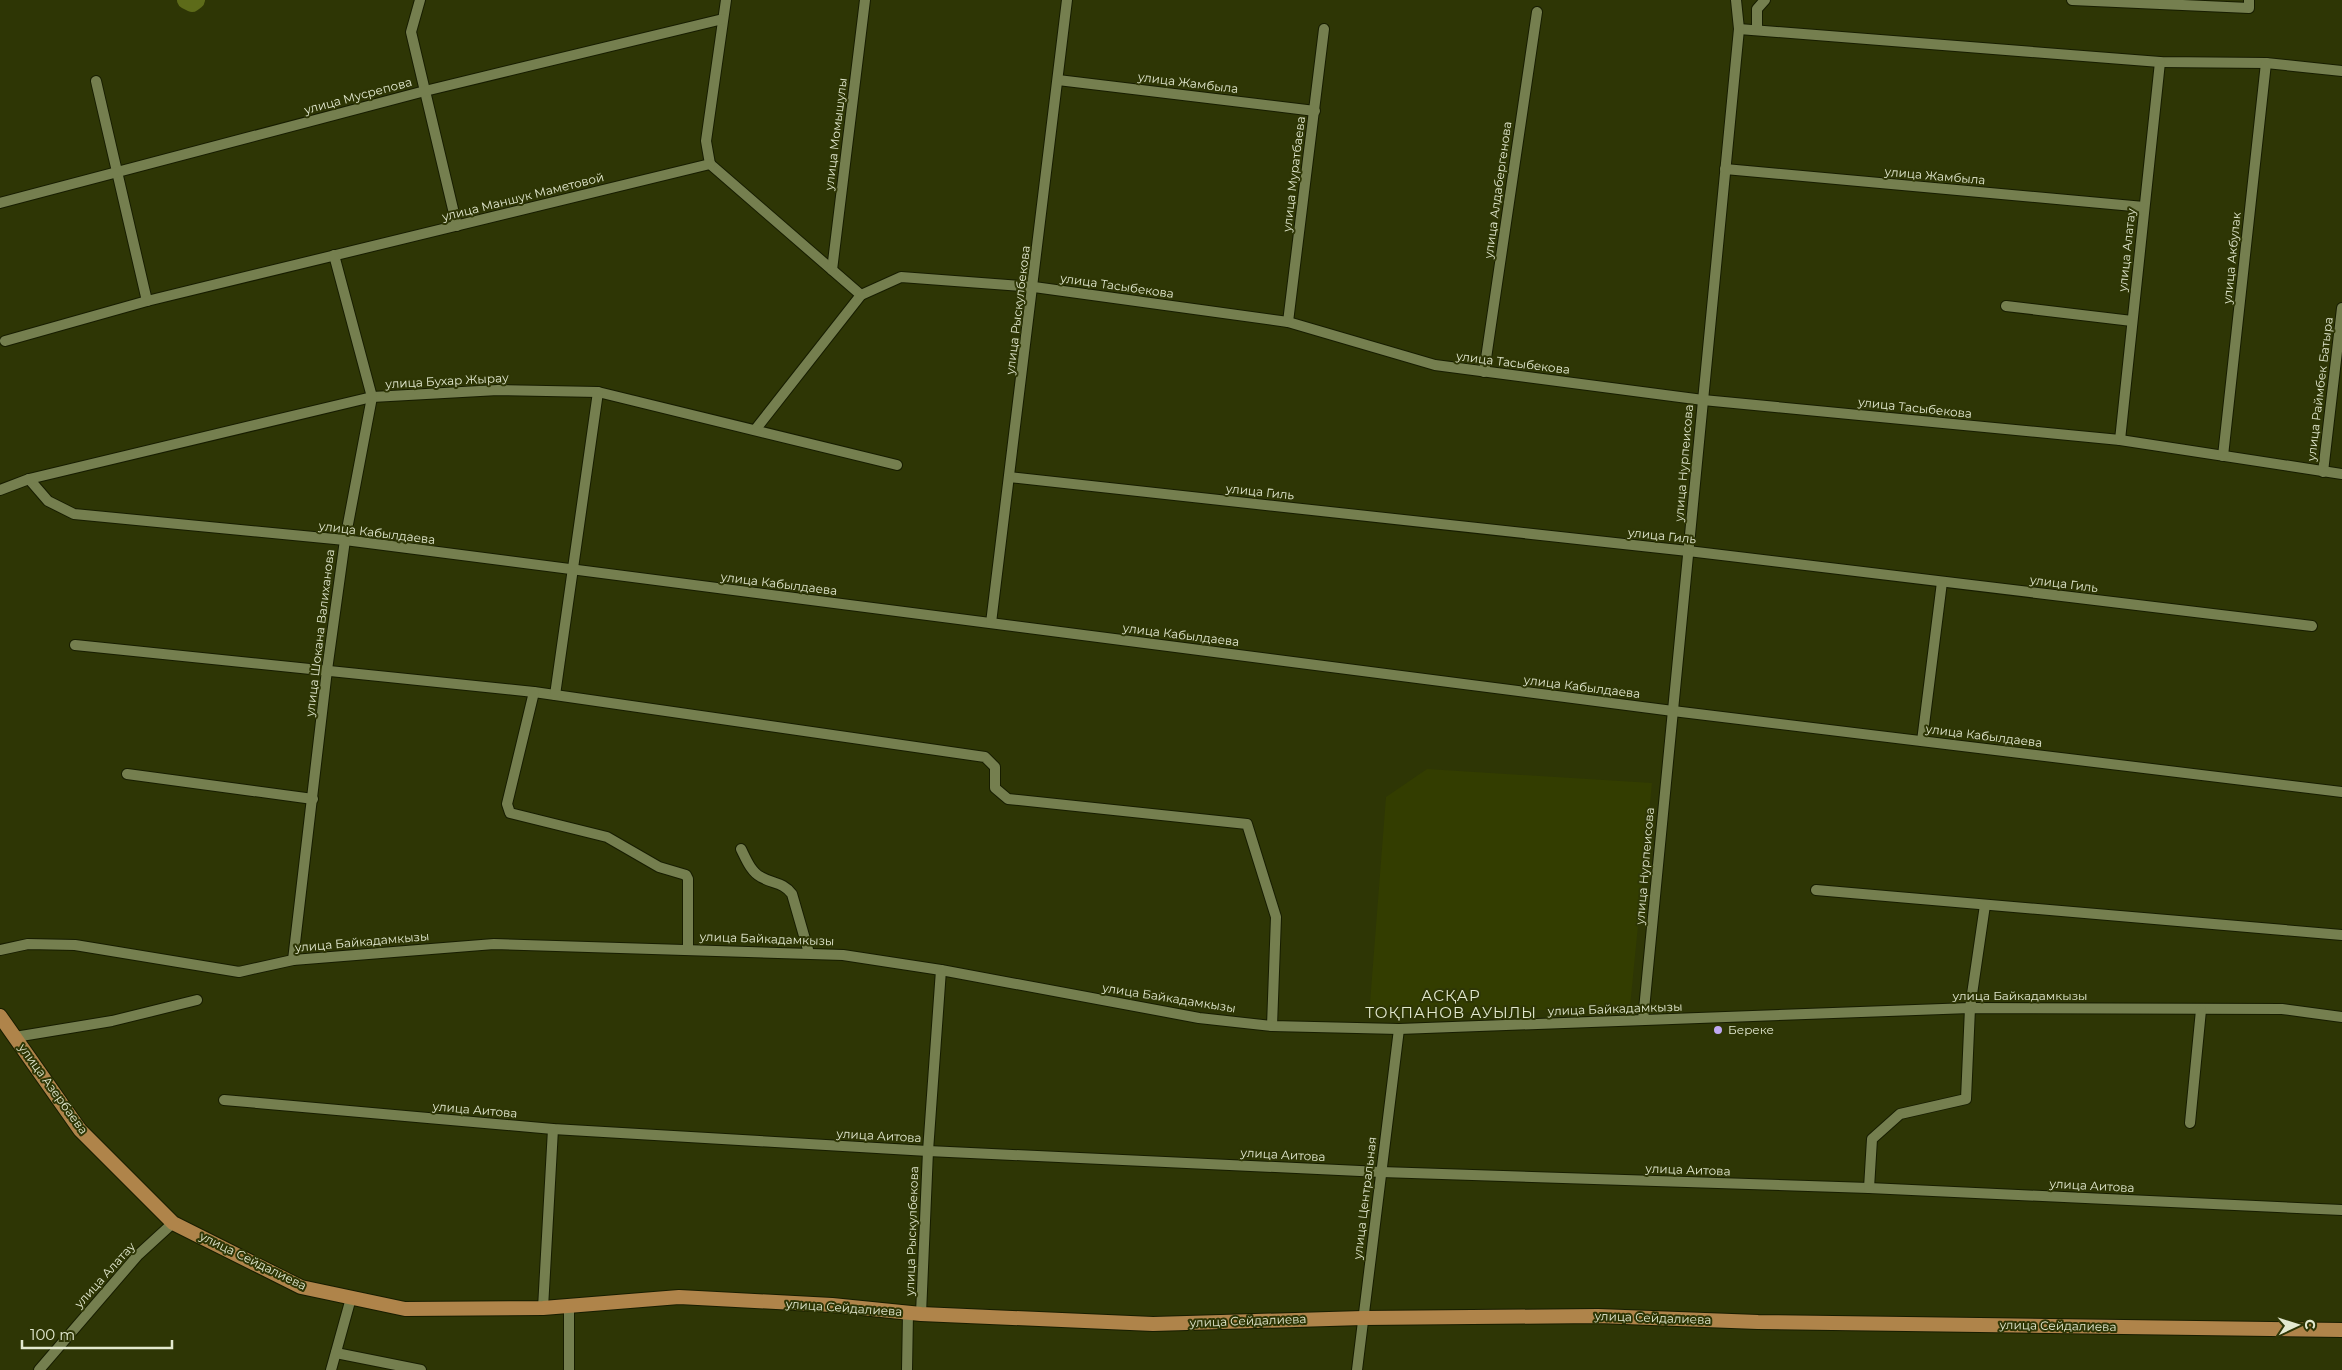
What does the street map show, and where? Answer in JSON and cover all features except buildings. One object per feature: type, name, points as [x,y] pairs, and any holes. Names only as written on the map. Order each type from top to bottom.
[{"type":"main road","name":"улица Азербаева","points":[[0,1016],[80,1130],[173,1222]]},
{"type":"main road","name":"улица Сейдалиева","points":[[173,1222],[301,1287],[405,1309],[543,1308],[679,1298],[832,1305],[915,1313],[1153,1324],[1363,1318],[1598,1316],[1758,1322],[2342,1330]]},
{"type":"street","points":[[420,0],[411,32],[457,226]]},
{"type":"street","points":[[726,0],[706,141],[710,164],[861,295]]},
{"type":"street","name":"улица Момышулы","points":[[832,270],[865,0]]},
{"type":"street","name":"улица Рыскулбекова","points":[[991,623],[1034,287],[1067,0]]},
{"type":"street","name":"улица Нурпеисова","points":[[1643,1020],[1739,28],[1736,0]]},
{"type":"street","points":[[1757,30],[1757,9],[1765,0]]},
{"type":"street","points":[[2072,0],[2249,4]]},
{"type":"street","name":"улица Алдабергенова","points":[[1484,372],[1537,12]]},
{"type":"street","name":"улица Мусрепова","points":[[0,203],[425,91],[723,19]]},
{"type":"street","points":[[1739,28],[2160,62],[2266,63],[2342,71]]},
{"type":"street","name":"улица Муратбаева","points":[[1288,322],[1324,29]]},
{"type":"street","name":"улица Алатау","points":[[2120,440],[2160,62]]},
{"type":"street","name":"улица Акбулак","points":[[2223,456],[2266,63]]},
{"type":"street","name":"улица Жамбыла","points":[[1058,80],[1315,111]]},
{"type":"street","points":[[96,81],[119,173],[147,301]]},
{"type":"street","name":"улица Маншук Маметовой","points":[[6,341],[147,301],[710,164]]},
{"type":"street","name":"улица Жамбыла","points":[[1725,170],[2144,207]]},
{"type":"street","name":"улица Шокана Валиханова","points":[[292,960],[313,799],[327,670],[345,540],[372,397],[334,255]]},
{"type":"street","name":"улица Тасыбекова","points":[[755,430],[861,295],[901,277],[1034,287],[1288,322],[1435,365],[1484,372],[1703,400],[2120,440],[2342,474]]},
{"type":"street","points":[[2006,306],[2132,321]]},
{"type":"street","name":"улица Раймбек Батыра","points":[[2323,472],[2342,308]]},
{"type":"street","name":"улица Бухар Жырау","points":[[0,490],[29,479],[372,397],[498,390],[598,392],[897,465]]},
{"type":"street","points":[[555,695],[598,392]]},
{"type":"street","name":"улица Гиль","points":[[1009,477],[1688,551],[2312,626]]},
{"type":"street","name":"улица Кабылдаева","points":[[29,479],[48,501],[74,514],[345,540],[573,571],[1673,711],[2342,792]]},
{"type":"street","points":[[1922,741],[1942,582]]},
{"type":"street","points":[[75,645],[534,692],[985,757],[994,767],[995,788],[1008,799],[1247,824],[1276,917],[1272,1026]]},
{"type":"street","points":[[534,692],[507,804],[510,813],[607,837],[659,866],[686,875],[688,879],[688,948]]},
{"type":"street","points":[[127,774],[313,799]]},
{"type":"street","points":[[740,849],[750,866],[761,877],[780,883],[792,894],[810,953]]},
{"type":"street","points":[[1816,890],[2342,935]]},
{"type":"street","points":[[1869,1188],[1872,1139],[1900,1114],[1966,1099],[1970,1008],[1985,905]]},
{"type":"street","name":"улица Байкадамкызы","points":[[0,950],[28,944],[75,946],[239,972],[292,960],[494,944],[688,948],[843,954],[941,970],[1199,1018],[1272,1026],[1398,1029],[1970,1008],[2282,1009],[2342,1017]]},
{"type":"street","name":"улица Рыскулбекова","points":[[908,1370],[915,1313],[941,970]]},
{"type":"street","points":[[15,1038],[112,1021],[197,1000]]},
{"type":"street","points":[[2190,1123],[2201,1010]]},
{"type":"street","name":"улица Центральная","points":[[1357,1370],[1398,1029]]},
{"type":"street","name":"улица Аитова","points":[[224,1100],[553,1129],[928,1151],[1381,1172],[1869,1188],[2342,1210]]},
{"type":"street","points":[[543,1308],[553,1129]]},
{"type":"street","name":"улица Алатау","points":[[39,1370],[138,1255],[173,1222]]},
{"type":"street","points":[[332,1370],[351,1298]]},
{"type":"street","points":[[569,1306],[569,1370]]},
{"type":"street","points":[[336,1353],[421,1370]]},
{"type":"shaded area","points":[[1427,769],[1652,783],[1630,1007],[1369,1016],[1386,797]]},
{"type":"waterway","points":[[186,0],[192,3],[196,0]]},
{"type":"place","name":"Береке","points":[[1718,1030]]},
{"type":"district","name":"АСҚАР ТОҚПАНОВ АУЫЛЫ","points":[[1451,1004]]}]
